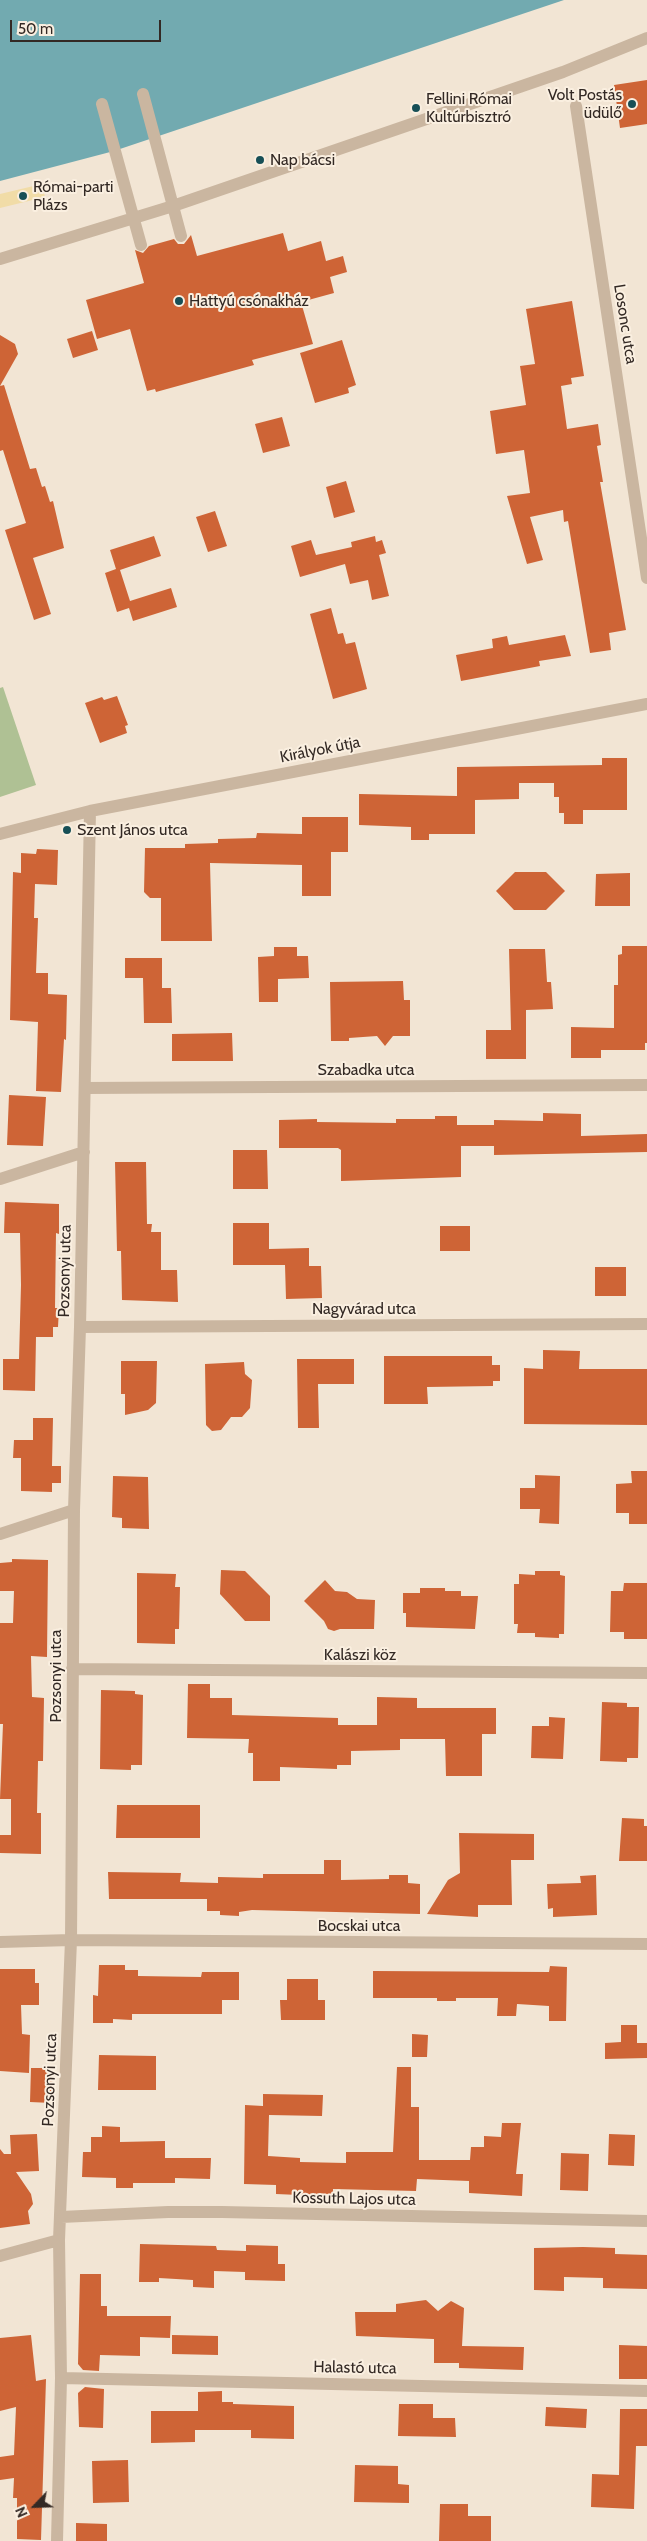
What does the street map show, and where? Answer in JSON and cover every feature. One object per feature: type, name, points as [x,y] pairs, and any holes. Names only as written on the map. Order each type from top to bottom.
[{"type":"street","points":[[0,259],[173,206],[563,72],[647,38]]},
{"type":"street","points":[[143,94],[181,236]]},
{"type":"street","points":[[102,104],[141,245]]},
{"type":"street","name":"Losonc utca","points":[[576,106],[647,578]]},
{"type":"street","name":"Királyok útja","points":[[0,834],[90,811],[647,704]]},
{"type":"street","name":"Pozsonyi utca","points":[[57,2541],[61,2378],[59,2240],[71,1940],[74,1510],[80,1327],[90,811]]},
{"type":"street","name":"Szabadka utca","points":[[85,1088],[647,1085]]},
{"type":"street","points":[[0,1179],[84,1152]]},
{"type":"street","name":"Nagyvárad utca","points":[[80,1327],[647,1324]]},
{"type":"street","points":[[0,1534],[74,1510]]},
{"type":"street","name":"Kalászi köz","points":[[72,1669],[647,1673]]},
{"type":"street","name":"Bocskai utca","points":[[0,1942],[71,1940],[647,1944]]},
{"type":"street","name":"Kossuth Lajos utca","points":[[61,2217],[213,2212],[647,2221]]},
{"type":"street","points":[[0,2256],[59,2240]]},
{"type":"street","name":"Halastó utca","points":[[61,2378],[647,2391]]},
{"type":"green space","points":[[3,687],[36,785],[0,797],[0,688]]},
{"type":"sand","name":"Római-parti Plázs","points":[[42,184],[45,197],[0,208],[0,194]]},
{"type":"water","points":[[0,0],[564,0],[114,151],[0,181]]},
{"type":"building","name":"Volt Postás üdülő","points":[[647,80],[647,124],[620,128],[614,85]]},
{"type":"building","points":[[283,233],[288,251],[321,241],[326,261],[343,256],[347,272],[330,277],[334,293],[301,302],[313,344],[252,360],[254,365],[156,392],[155,389],[147,391],[130,329],[97,339],[86,300],[144,283],[135,250],[143,253],[149,246],[174,239],[178,244],[184,244],[191,235],[197,256]]},
{"type":"building","points":[[572,301],[584,376],[571,378],[572,384],[561,386],[567,429],[598,424],[601,445],[597,446],[603,482],[600,482],[626,630],[609,633],[611,650],[590,653],[568,521],[564,522],[563,510],[530,517],[543,560],[527,564],[507,496],[530,493],[524,450],[496,454],[490,411],[526,405],[520,366],[535,364],[526,309]]},
{"type":"building","points":[[92,331],[98,350],[73,358],[67,339]]},
{"type":"building","points":[[0,335],[15,344],[18,354],[0,386]]},
{"type":"building","points":[[342,340],[356,385],[348,388],[349,393],[315,403],[300,353]]},
{"type":"building","points":[[4,385],[30,469],[36,468],[42,487],[45,486],[50,502],[53,501],[64,548],[33,558],[51,614],[34,620],[5,530],[26,523],[3,450],[0,451],[0,386]]},
{"type":"building","points":[[282,417],[290,446],[263,453],[255,424]]},
{"type":"building","points":[[346,481],[355,512],[334,518],[326,487]]},
{"type":"building","points":[[215,511],[227,546],[208,552],[196,517]]},
{"type":"building","points":[[154,536],[161,556],[120,570],[130,601],[171,588],[177,607],[133,621],[129,608],[117,612],[105,573],[116,569],[110,550]]},
{"type":"building","points":[[375,536],[376,542],[382,540],[386,553],[379,555],[389,596],[372,600],[368,580],[350,584],[345,564],[300,577],[291,546],[311,540],[316,555],[352,547],[351,542]]},
{"type":"building","points":[[331,608],[338,634],[343,633],[346,644],[355,642],[367,689],[333,699],[310,614]]},
{"type":"building","points":[[565,635],[571,656],[539,661],[540,666],[461,681],[456,655],[493,648],[492,639],[507,636],[509,645]]},
{"type":"building","points":[[117,696],[128,725],[125,726],[127,733],[100,743],[85,703],[102,697],[104,700]]},
{"type":"building","points":[[602,758],[627,758],[627,810],[583,810],[583,824],[564,824],[564,813],[559,813],[559,797],[554,797],[554,783],[519,783],[519,799],[475,800],[475,834],[429,834],[429,840],[411,840],[411,827],[359,825],[359,794],[457,796],[457,767],[602,765]]},
{"type":"building","points":[[302,817],[348,817],[348,852],[331,852],[331,896],[302,896],[302,865],[210,863],[212,941],[161,941],[161,898],[150,898],[144,892],[145,848],[185,848],[185,844],[218,843],[218,839],[256,838],[257,833],[302,834]]},
{"type":"building","points":[[37,849],[58,850],[57,885],[35,884],[34,918],[38,918],[36,973],[48,973],[48,994],[67,995],[66,1040],[64,1039],[61,1092],[36,1091],[38,1022],[10,1020],[13,872],[21,873],[21,853],[36,854]]},
{"type":"building","points":[[515,872],[546,872],[565,891],[546,910],[514,910],[496,891]]},
{"type":"building","points":[[630,873],[630,906],[595,906],[596,874]]},
{"type":"building","points":[[622,946],[647,946],[647,1043],[645,1043],[645,1050],[601,1050],[601,1058],[571,1058],[571,1027],[614,1028],[614,985],[618,985],[618,955],[622,954]]},
{"type":"building","points":[[274,947],[297,947],[297,956],[308,956],[309,978],[278,979],[278,1002],[259,1002],[258,957],[274,956]]},
{"type":"building","points":[[509,949],[545,949],[547,982],[551,982],[553,1009],[526,1010],[526,1059],[486,1059],[486,1030],[511,1030]]},
{"type":"building","points":[[125,958],[162,958],[162,988],[171,988],[172,1023],[144,1023],[143,978],[125,978]]},
{"type":"building","points":[[403,981],[404,1000],[410,1000],[410,1036],[393,1036],[385,1046],[377,1036],[349,1038],[349,1041],[331,1041],[330,982]]},
{"type":"building","points":[[232,1033],[233,1061],[172,1061],[172,1034]]},
{"type":"building","points":[[9,1095],[46,1097],[43,1146],[7,1145]]},
{"type":"building","points":[[543,1113],[581,1114],[581,1136],[647,1134],[647,1152],[494,1155],[494,1146],[461,1146],[461,1177],[341,1181],[341,1150],[338,1148],[279,1148],[279,1120],[317,1119],[317,1122],[396,1123],[396,1119],[435,1119],[435,1116],[457,1116],[457,1125],[494,1125],[494,1120],[543,1121]]},
{"type":"building","points":[[233,1150],[267,1150],[268,1189],[233,1189]]},
{"type":"building","points":[[115,1162],[146,1162],[147,1224],[152,1224],[151,1232],[161,1232],[161,1270],[177,1270],[178,1302],[122,1300],[121,1251],[117,1251]]},
{"type":"building","points":[[5,1202],[59,1204],[59,1234],[56,1233],[55,1308],[59,1308],[58,1327],[53,1327],[53,1337],[36,1337],[35,1391],[3,1390],[3,1359],[19,1359],[21,1285],[20,1233],[4,1233]]},
{"type":"building","points":[[233,1223],[269,1223],[269,1249],[309,1248],[309,1266],[321,1266],[322,1298],[286,1299],[285,1265],[233,1265]]},
{"type":"building","points":[[440,1226],[470,1226],[470,1251],[440,1251]]},
{"type":"building","points":[[595,1267],[626,1267],[626,1296],[595,1296]]},
{"type":"building","points":[[543,1350],[580,1351],[579,1369],[647,1369],[647,1425],[524,1424],[524,1368],[543,1369]]},
{"type":"building","points":[[384,1356],[492,1356],[492,1365],[500,1365],[500,1381],[493,1381],[493,1386],[427,1387],[428,1404],[384,1404]]},
{"type":"building","points":[[297,1359],[354,1359],[354,1384],[318,1384],[319,1428],[298,1428]]},
{"type":"building","points":[[121,1361],[157,1361],[156,1403],[148,1410],[125,1415],[125,1394],[121,1394]]},
{"type":"building","points":[[244,1362],[245,1374],[252,1380],[250,1408],[242,1417],[231,1417],[221,1430],[212,1431],[206,1425],[205,1364]]},
{"type":"building","points":[[33,1418],[53,1418],[52,1466],[61,1466],[61,1483],[52,1483],[52,1492],[21,1491],[21,1458],[13,1458],[14,1440],[33,1440]]},
{"type":"building","points":[[631,1471],[647,1471],[647,1524],[629,1524],[629,1513],[616,1513],[616,1484],[632,1483]]},
{"type":"building","points":[[535,1475],[560,1476],[559,1524],[539,1523],[540,1509],[520,1509],[520,1488],[535,1488]]},
{"type":"building","points":[[113,1476],[148,1477],[149,1529],[122,1528],[122,1518],[112,1517]]},
{"type":"building","points":[[12,1559],[48,1560],[47,1657],[31,1656],[32,1697],[44,1698],[43,1761],[38,1761],[37,1813],[41,1813],[41,1854],[0,1853],[0,1835],[11,1835],[11,1799],[0,1799],[3,1724],[0,1724],[0,1623],[13,1623],[14,1591],[0,1591],[0,1563],[12,1562]]},
{"type":"building","points":[[221,1570],[245,1571],[270,1596],[270,1621],[245,1621],[220,1594]]},
{"type":"building","points":[[535,1571],[560,1571],[560,1575],[565,1576],[564,1634],[559,1634],[559,1638],[535,1637],[535,1633],[517,1633],[518,1624],[514,1624],[514,1584],[519,1584],[519,1574],[535,1575]]},
{"type":"building","points":[[137,1573],[176,1574],[175,1587],[180,1587],[179,1629],[175,1629],[175,1644],[137,1643]]},
{"type":"building","points":[[325,1580],[335,1591],[347,1592],[357,1599],[375,1600],[374,1629],[340,1629],[334,1631],[328,1629],[324,1621],[304,1601]]},
{"type":"building","points":[[624,1583],[647,1583],[647,1639],[624,1639],[624,1632],[610,1632],[611,1591],[623,1591]]},
{"type":"building","points":[[420,1588],[445,1588],[445,1591],[461,1591],[461,1596],[478,1596],[475,1629],[406,1627],[406,1613],[403,1613],[403,1593],[420,1593]]},
{"type":"building","points":[[188,1684],[210,1684],[210,1698],[232,1698],[232,1715],[338,1718],[338,1725],[377,1725],[377,1697],[417,1698],[417,1708],[496,1708],[496,1734],[482,1734],[482,1776],[446,1776],[445,1739],[400,1739],[400,1750],[351,1751],[351,1765],[337,1765],[337,1769],[280,1767],[280,1781],[253,1781],[253,1753],[248,1753],[249,1739],[187,1738]]},
{"type":"building","points":[[101,1690],[135,1691],[135,1694],[143,1695],[142,1765],[131,1765],[131,1770],[100,1769]]},
{"type":"building","points":[[602,1702],[627,1703],[627,1707],[639,1707],[638,1758],[627,1758],[627,1762],[600,1761]]},
{"type":"building","points":[[549,1717],[565,1718],[563,1759],[531,1758],[532,1726],[549,1726]]},
{"type":"building","points":[[117,1805],[200,1805],[200,1838],[116,1838]]},
{"type":"building","points":[[622,1818],[644,1819],[644,1826],[647,1826],[647,1861],[619,1861]]},
{"type":"building","points":[[459,1833],[534,1834],[534,1860],[511,1860],[512,1905],[478,1905],[478,1917],[427,1914],[448,1880],[460,1873]]},
{"type":"building","points":[[324,1860],[341,1860],[341,1880],[389,1879],[389,1875],[408,1875],[408,1883],[420,1884],[420,1914],[252,1910],[239,1912],[239,1916],[220,1915],[220,1911],[207,1911],[207,1899],[109,1899],[108,1872],[181,1873],[180,1882],[218,1883],[218,1877],[263,1878],[263,1874],[324,1874]]},
{"type":"building","points":[[596,1875],[597,1915],[553,1917],[553,1908],[548,1909],[547,1884],[581,1883],[580,1876]]},
{"type":"building","points":[[99,1965],[125,1965],[125,1970],[138,1970],[138,1976],[201,1977],[202,1972],[239,1972],[239,2000],[222,2000],[222,2014],[132,2014],[132,2020],[113,2019],[113,2023],[93,2023],[93,1995],[98,1996]]},
{"type":"building","points":[[550,1966],[567,1967],[566,2021],[549,2021],[549,2006],[517,2004],[516,2016],[497,2016],[498,1998],[456,1998],[456,2001],[437,2001],[437,1998],[373,1998],[373,1971],[549,1972]]},
{"type":"building","points":[[0,1969],[35,1969],[35,1983],[39,1983],[39,2005],[21,2005],[22,2034],[30,2035],[29,2073],[0,2071]]},
{"type":"building","points":[[287,1979],[318,1979],[318,2000],[325,2000],[325,2020],[281,2020],[280,2000],[287,2000]]},
{"type":"building","points":[[621,2025],[637,2025],[637,2043],[647,2043],[647,2058],[605,2059],[605,2043],[621,2042]]},
{"type":"building","points":[[412,2034],[428,2035],[427,2057],[412,2057]]},
{"type":"building","points":[[99,2055],[156,2056],[156,2090],[98,2090]]},
{"type":"building","points":[[397,2067],[411,2067],[411,2107],[419,2107],[419,2160],[470,2160],[471,2147],[484,2147],[484,2136],[501,2137],[502,2123],[521,2123],[516,2174],[523,2174],[522,2196],[469,2193],[469,2181],[417,2179],[416,2191],[333,2189],[333,2194],[299,2195],[276,2194],[276,2185],[244,2184],[245,2105],[263,2106],[263,2094],[323,2095],[322,2116],[269,2115],[268,2156],[300,2158],[300,2162],[346,2163],[346,2152],[393,2152]]},
{"type":"building","points":[[31,2068],[53,2068],[52,2103],[30,2102]]},
{"type":"building","points":[[102,2126],[120,2127],[120,2142],[165,2141],[165,2158],[211,2158],[210,2179],[175,2178],[175,2183],[133,2183],[133,2188],[116,2188],[116,2178],[82,2177],[83,2152],[91,2152],[91,2137],[102,2137]]},
{"type":"building","points":[[37,2134],[39,2171],[16,2172],[31,2194],[33,2204],[28,2211],[30,2224],[0,2228],[0,2149],[4,2154],[11,2154],[10,2135]]},
{"type":"building","points":[[609,2134],[635,2135],[634,2166],[608,2165]]},
{"type":"building","points":[[561,2153],[589,2154],[588,2191],[560,2190]]},
{"type":"building","points":[[140,2244],[216,2246],[217,2250],[246,2251],[246,2245],[278,2246],[278,2264],[285,2264],[285,2281],[245,2280],[245,2272],[214,2271],[214,2288],[193,2287],[193,2280],[159,2278],[159,2282],[139,2282]]},
{"type":"building","points":[[534,2248],[615,2248],[615,2254],[647,2255],[647,2289],[603,2288],[603,2278],[564,2277],[564,2291],[534,2290]]},
{"type":"building","points":[[80,2274],[101,2274],[101,2306],[107,2306],[107,2316],[171,2316],[170,2338],[140,2337],[140,2356],[100,2355],[99,2371],[83,2370],[78,2364]]},
{"type":"building","points":[[426,2300],[438,2311],[451,2301],[464,2308],[462,2346],[524,2347],[523,2370],[459,2368],[459,2363],[434,2363],[434,2339],[356,2336],[355,2312],[396,2312],[396,2304]]},
{"type":"building","points":[[31,2335],[36,2381],[46,2379],[41,2540],[17,2539],[17,2498],[13,2498],[14,2478],[0,2480],[0,2457],[14,2455],[16,2407],[0,2411],[0,2338]]},
{"type":"building","points":[[172,2335],[218,2336],[218,2355],[172,2354]]},
{"type":"building","points":[[619,2345],[647,2346],[647,2379],[619,2379]]},
{"type":"building","points":[[85,2387],[104,2389],[103,2428],[79,2427],[78,2393]]},
{"type":"building","points":[[222,2391],[222,2402],[294,2406],[294,2439],[251,2438],[251,2430],[195,2430],[195,2442],[151,2443],[151,2411],[198,2411],[198,2392]]},
{"type":"building","points":[[399,2404],[433,2404],[433,2418],[455,2418],[456,2437],[398,2436]]},
{"type":"building","points":[[546,2407],[587,2409],[586,2428],[545,2426]]},
{"type":"building","points":[[620,2409],[647,2409],[647,2446],[636,2446],[634,2509],[591,2507],[592,2474],[619,2475]]},
{"type":"building","points":[[128,2460],[129,2502],[93,2503],[92,2461]]},
{"type":"building","points":[[355,2465],[398,2466],[398,2484],[409,2485],[409,2503],[354,2502]]},
{"type":"building","points":[[440,2504],[468,2504],[468,2516],[491,2516],[491,2541],[439,2541]]},
{"type":"building","points":[[76,2523],[107,2524],[107,2541],[76,2541]]},
{"type":"place","name":"Volt Postás üdülő","points":[[632,104]]},
{"type":"place","name":"Fellini Római Kultúrbisztró","points":[[416,108]]},
{"type":"place","name":"Nap bácsi","points":[[260,160]]},
{"type":"place","name":"Római-parti Plázs","points":[[23,196]]},
{"type":"place","name":"Hattyú csónakház","points":[[179,301]]},
{"type":"place","name":"Szent János utca","points":[[67,830]]}]
